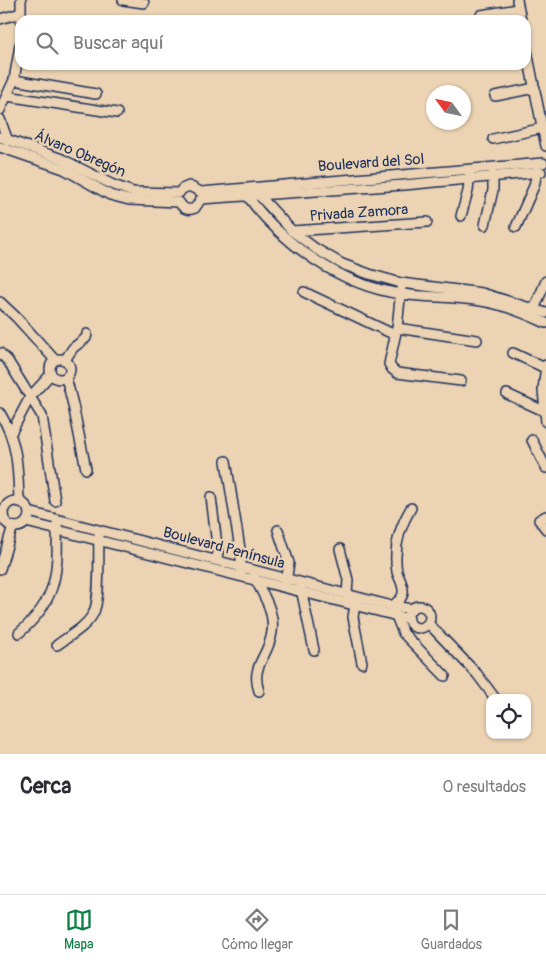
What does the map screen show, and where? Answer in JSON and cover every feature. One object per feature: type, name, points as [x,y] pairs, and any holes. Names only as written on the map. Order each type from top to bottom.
[{"type":"street","points":[[21,0],[21,15]]},
{"type":"street","points":[[123,0],[144,4]]},
{"type":"street","points":[[481,15],[517,4]]},
{"type":"street","points":[[0,19],[15,17]]},
{"type":"street","points":[[0,110],[14,80],[16,70]]},
{"type":"street","points":[[531,70],[545,133],[546,146]]},
{"type":"street","points":[[14,80],[96,94]]},
{"type":"street","points":[[495,96],[535,88]]},
{"type":"street","points":[[7,96],[117,113]]},
{"type":"street","points":[[0,119],[4,143]]},
{"type":"street","points":[[493,139],[545,133]]},
{"type":"street","name":"Álvaro Obregón","points":[[4,143],[62,159],[113,185],[133,192],[179,193],[189,186],[201,195],[198,206],[192,209],[185,208],[179,202],[129,200],[110,195],[64,168],[4,143]]},
{"type":"street","points":[[516,227],[543,169]]},
{"type":"street","name":"Boulevard del Sol","points":[[201,195],[254,186],[543,169]]},
{"type":"street","name":"Boulevard del Sol","points":[[201,195],[248,196],[404,185],[470,173],[493,176],[543,169]]},
{"type":"street","points":[[461,216],[470,173]]},
{"type":"street","points":[[485,225],[493,190],[493,176]]},
{"type":"street","points":[[254,186],[258,195],[292,232],[342,264],[368,274],[401,283],[482,293],[533,313],[546,323]]},
{"type":"street","points":[[242,187],[281,234],[334,273],[365,286],[402,294],[446,296],[484,301],[533,313],[546,313]]},
{"type":"street","name":"Privada Zamora","points":[[292,232],[427,222]]},
{"type":"street","points":[[533,313],[546,281]]},
{"type":"street","points":[[401,283],[402,294],[389,364],[392,369],[397,373],[461,381]]},
{"type":"street","points":[[304,292],[396,332],[477,340]]},
{"type":"street","points":[[0,302],[55,360]]},
{"type":"street","points":[[65,360],[73,348],[86,338],[88,334]]},
{"type":"street","points":[[0,353],[8,361],[44,422],[55,501]]},
{"type":"street","points":[[513,353],[546,366],[543,390],[546,422]]},
{"type":"street","points":[[65,360],[55,360],[50,365],[51,374],[56,379],[66,377]]},
{"type":"street","points":[[65,360],[70,368],[66,377],[86,469]]},
{"type":"street","points":[[11,433],[30,397],[51,374]]},
{"type":"street","points":[[507,394],[544,410]]},
{"type":"street","points":[[0,413],[11,433],[17,454],[20,502]]},
{"type":"street","points":[[532,440],[546,468]]},
{"type":"street","points":[[226,461],[244,571]]},
{"type":"street","points":[[211,497],[218,553],[216,560]]},
{"type":"street","points":[[0,569],[12,529],[26,522],[29,512],[26,506],[15,501],[4,505],[2,516],[7,523],[15,527]]},
{"type":"street","points":[[411,508],[400,527],[395,550],[397,570],[404,589],[402,597],[392,606],[403,633],[446,676]]},
{"type":"street","name":"Boulevard Península","points":[[29,512],[216,560],[244,571],[256,580],[286,583],[297,581],[392,606],[412,609]]},
{"type":"street","points":[[546,516],[539,520],[546,529]]},
{"type":"street","points":[[19,632],[41,612],[53,586],[57,572],[57,519]]},
{"type":"street","name":"Boulevard Península","points":[[26,522],[99,540],[244,571],[286,583],[302,592],[409,619]]},
{"type":"street","points":[[57,645],[83,626],[93,614],[97,602],[99,530]]},
{"type":"street","points":[[278,530],[289,563],[286,583]]},
{"type":"street","points":[[340,549],[348,580],[347,594],[355,605],[354,617],[362,663]]},
{"type":"street","points":[[256,580],[269,607],[272,620],[269,646],[256,674],[259,691]]},
{"type":"street","points":[[297,581],[302,592],[314,650]]},
{"type":"street","points":[[419,606],[426,608],[430,613],[428,623],[422,627],[415,627],[409,619],[412,609],[419,606]]},
{"type":"street","points":[[428,623],[478,674],[492,694]]}]
